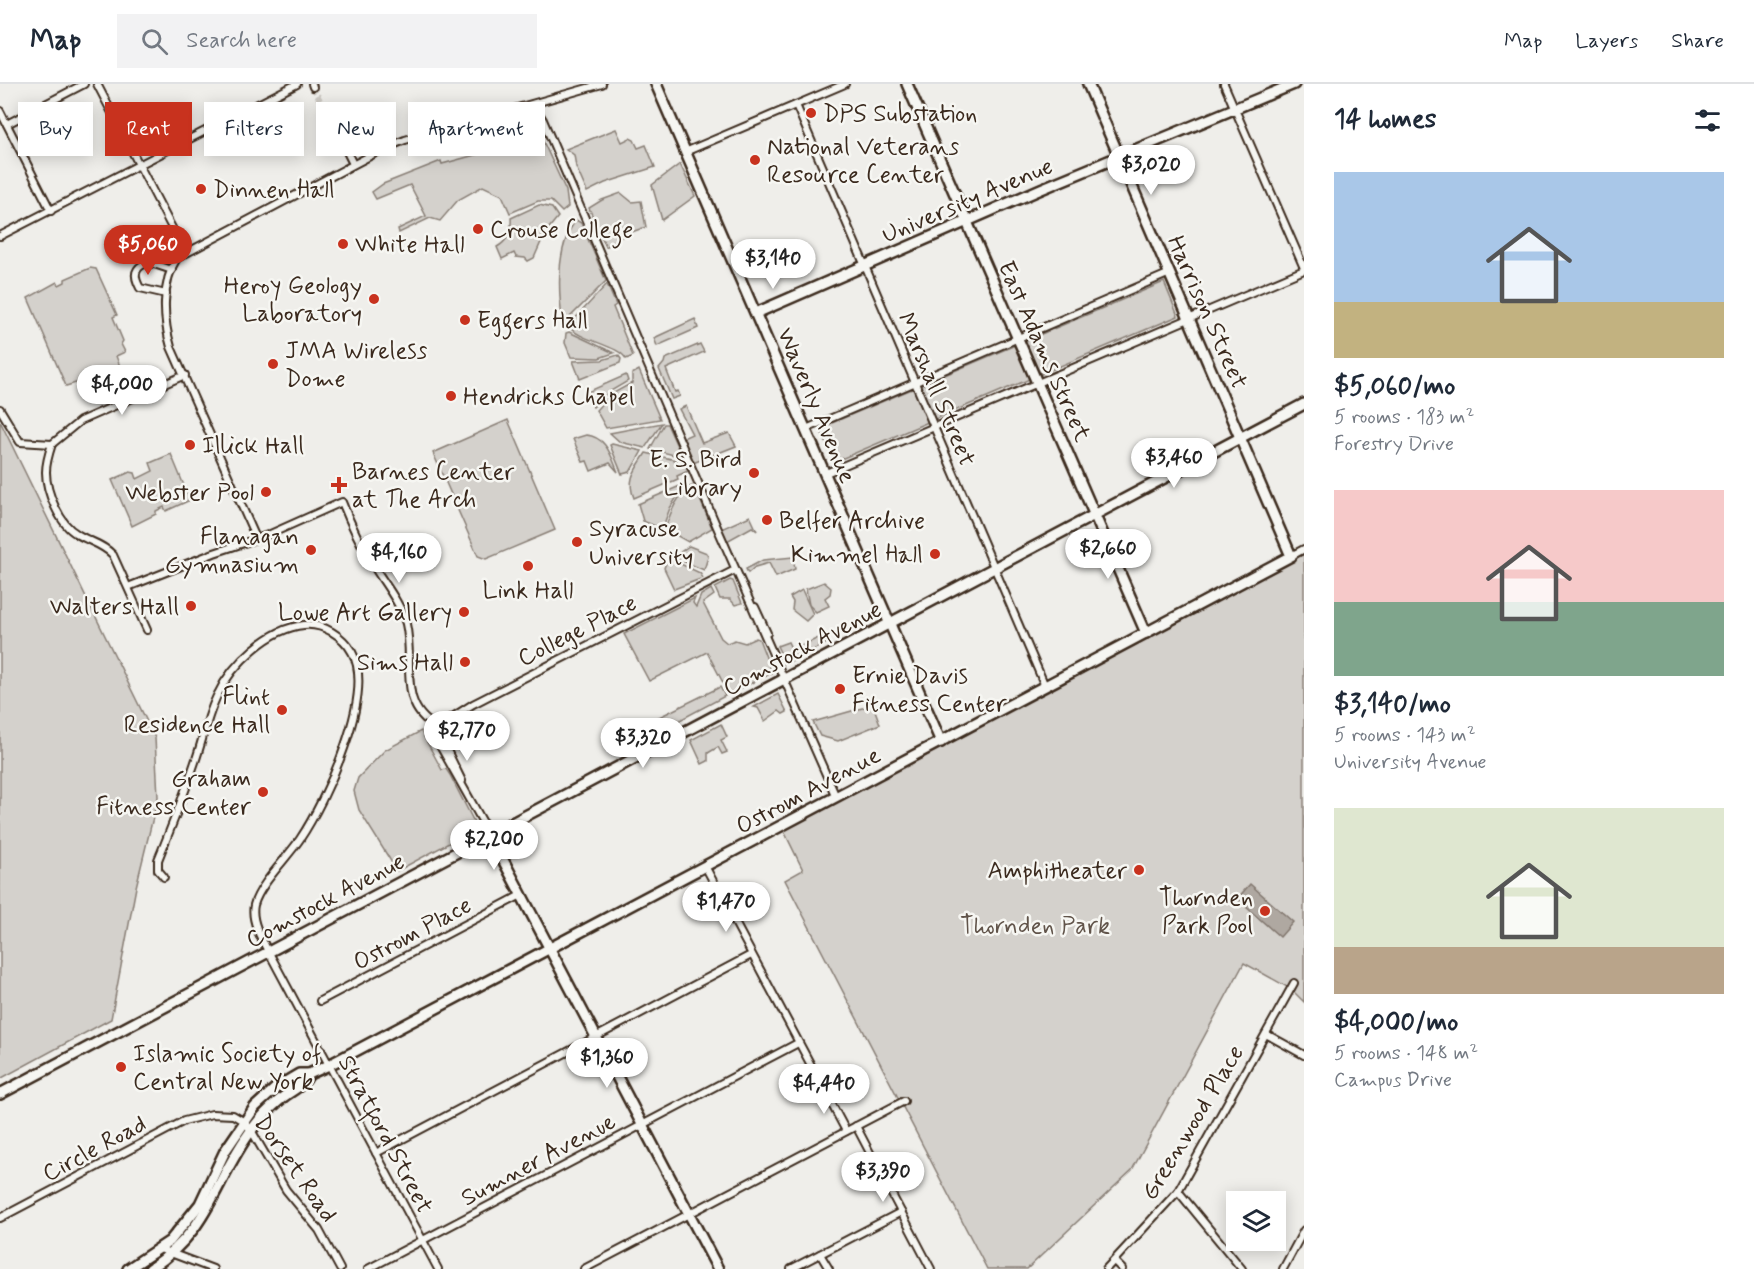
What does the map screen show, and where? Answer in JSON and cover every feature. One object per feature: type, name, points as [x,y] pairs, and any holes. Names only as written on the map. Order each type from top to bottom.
[{"type":"street","points":[[7,124],[84,84]]},
{"type":"street","points":[[97,84],[185,253]]},
{"type":"street","points":[[0,236],[297,84]]},
{"type":"street","points":[[540,102],[602,84]]},
{"type":"street","name":"Waverly Avenue","points":[[656,84],[941,742]]},
{"type":"street","points":[[685,152],[845,84]]},
{"type":"street","name":"East Adams Street","points":[[907,84],[1146,633]]},
{"type":"street","name":"Harrison Street","points":[[1088,84],[1291,556]]},
{"type":"street","points":[[826,473],[1304,269],[1224,84]]},
{"type":"street","name":"University Avenue","points":[[756,313],[1294,84]]},
{"type":"street","name":"Marshall Street","points":[[796,105],[1046,686]]},
{"type":"street","points":[[0,111],[51,211]]},
{"type":"street","points":[[545,125],[743,589],[836,797]]},
{"type":"street","points":[[256,538],[167,333],[166,294],[175,261],[185,253],[353,164],[408,139]]},
{"type":"street","points":[[349,156],[353,164]]},
{"type":"street","points":[[166,294],[141,288],[135,279],[135,272],[139,266],[148,262],[172,270]]},
{"type":"street","points":[[806,429],[1170,273]]},
{"type":"street","points":[[147,630],[114,555],[107,548],[76,534],[64,524],[46,472],[52,444],[80,421],[185,375]]},
{"type":"street","name":"Comstock Avenue","points":[[0,1094],[1304,404]]},
{"type":"street","points":[[0,409],[20,442],[52,444]]},
{"type":"street","points":[[128,588],[342,502],[358,539],[405,620],[410,649],[410,695],[414,705],[438,730],[462,785],[718,1269]]},
{"type":"street","name":"Ostrom Avenue","points":[[128,1269],[160,1249],[177,1233],[200,1204],[243,1121],[277,1087],[299,1074],[309,1074],[329,1065],[1304,549]]},
{"type":"street","name":"College Place","points":[[438,730],[483,698],[735,570]]},
{"type":"street","name":"Stratford Street","points":[[164,877],[158,870],[158,860],[209,715],[227,678],[257,647],[290,628],[301,625],[315,626],[338,635],[352,652],[358,668],[354,711],[316,812],[284,862],[256,898],[254,915],[269,952],[438,1269]]},
{"type":"street","points":[[705,866],[846,1131]]},
{"type":"street","name":"Ostrom Place","points":[[320,1001],[521,895]]},
{"type":"street","points":[[376,1153],[751,955]]},
{"type":"street","name":"Greenwood Place","points":[[1106,1269],[1115,1262],[1178,1191],[1294,983]]},
{"type":"street","points":[[1266,1034],[1304,1055]]},
{"type":"street","name":"Sumner Avenue","points":[[422,1240],[798,1043]]},
{"type":"street","points":[[150,1269],[188,1238],[203,1217],[251,1130],[276,1103],[305,1082],[309,1074]]},
{"type":"street","points":[[584,1269],[904,1101]]},
{"type":"street","name":"Dorset Road","points":[[206,1114],[233,1115],[251,1130],[286,1190],[319,1230],[340,1269]]},
{"type":"street","name":"Circle Road","points":[[0,1218],[184,1121],[206,1114]]},
{"type":"street","points":[[856,1126],[931,1269]]},
{"type":"street","points":[[1178,1191],[1242,1269]]},
{"type":"street","points":[[791,1269],[901,1212]]},
{"type":"street","points":[[1283,1269],[1304,1230]]},
{"type":"street","points":[[368,1269],[422,1240]]},
{"type":"street","points":[[160,1249],[213,1269]]},
{"type":"street","points":[[820,1254],[829,1269]]},
{"type":"street","points":[[1115,1262],[1122,1269]]},
{"type":"green space","points":[[616,129],[622,142],[630,138],[634,140],[638,148],[646,145],[655,167],[605,183],[587,192],[576,167],[574,155],[566,149]]},
{"type":"green space","points":[[545,146],[566,191],[568,207],[562,212],[551,201],[538,201],[510,213],[502,195],[483,186],[458,200],[440,221],[430,218],[399,233],[398,229],[426,216],[410,185],[376,199],[372,192],[383,184],[441,161],[442,164],[471,156],[545,156]]},
{"type":"green space","points":[[680,164],[695,196],[662,220],[652,185]]},
{"type":"green space","points":[[621,193],[632,202],[641,201],[646,227],[626,234],[606,247],[589,208]]},
{"type":"green space","points":[[539,205],[552,208],[558,217],[545,233],[534,258],[528,261],[525,258],[516,257],[514,253],[502,259],[497,247],[508,235],[511,218]]},
{"type":"green space","points":[[576,220],[581,223],[606,281],[566,321],[562,318],[560,267],[569,230]]},
{"type":"green space","points":[[90,268],[96,269],[117,315],[113,317],[125,352],[116,356],[121,369],[93,381],[92,378],[66,386],[28,298],[57,282],[59,285],[65,282],[65,279]]},
{"type":"green space","points":[[1164,282],[1178,316],[834,462],[820,428]]},
{"type":"green space","points":[[607,284],[616,305],[613,307],[633,356],[626,359],[616,350],[581,336],[568,326]]},
{"type":"green space","points":[[695,319],[698,328],[657,346],[654,338]]},
{"type":"green space","points":[[569,332],[614,353],[599,358],[571,357],[565,343],[566,333]]},
{"type":"green space","points":[[700,344],[704,352],[666,369],[675,392],[678,391],[680,396],[672,399],[659,369],[665,359]]},
{"type":"green space","points":[[618,355],[621,359],[620,363],[580,379],[573,361],[602,360]]},
{"type":"green space","points":[[639,370],[660,419],[606,428],[596,410],[610,395],[632,383],[632,374]]},
{"type":"green space","points":[[626,375],[628,381],[609,392],[593,407],[585,393]]},
{"type":"green space","points":[[686,406],[702,443],[729,433],[736,446],[693,463],[683,438],[692,434],[679,409]]},
{"type":"green space","points":[[508,420],[555,530],[486,559],[478,556],[433,453]]},
{"type":"green space","points":[[0,421],[155,738],[158,797],[136,887],[111,1019],[0,1079]]},
{"type":"green space","points":[[662,423],[645,448],[620,442],[610,433]]},
{"type":"green space","points":[[664,424],[667,424],[682,457],[650,449]]},
{"type":"green space","points":[[586,435],[604,443],[618,472],[610,463],[591,471],[587,461],[583,462],[573,439]]},
{"type":"green space","points":[[610,445],[642,451],[630,472],[622,474]]},
{"type":"green space","points":[[646,453],[684,462],[688,471],[677,476],[678,479],[634,498],[632,480]]},
{"type":"green space","points":[[171,454],[190,500],[166,511],[164,507],[156,511],[156,514],[132,526],[112,480],[130,472],[135,473],[137,479],[153,471],[150,463]]},
{"type":"green space","points":[[694,485],[712,528],[688,542],[665,529],[679,498],[683,492]]},
{"type":"green space","points":[[680,486],[682,489],[670,508],[662,529],[643,521],[638,504]]},
{"type":"green space","points":[[750,516],[757,531],[752,527],[727,541],[721,529]]},
{"type":"green space","points":[[689,546],[707,553],[704,570],[673,557]]},
{"type":"green space","name":"Thornden Park","points":[[1304,554],[1304,1002],[1291,989],[1244,963],[1132,1170],[1027,1269],[987,1269],[785,880],[803,870],[783,829]]},
{"type":"green space","points":[[793,557],[795,569],[776,577],[769,563],[755,567],[748,573],[746,569],[763,560]]},
{"type":"green space","points":[[672,560],[700,573],[703,578],[674,589],[664,568],[666,563]]},
{"type":"green space","points":[[730,580],[733,581],[742,603],[735,605],[730,599],[720,599],[715,588]]},
{"type":"green space","points":[[824,582],[831,588],[830,594],[825,598],[829,606],[816,612],[809,605],[806,589]]},
{"type":"green space","points":[[711,589],[714,595],[703,603],[721,638],[727,643],[735,640],[745,643],[759,639],[772,673],[729,694],[707,652],[649,681],[624,634],[695,598],[693,603],[696,607],[701,595]]},
{"type":"green space","points":[[802,590],[813,614],[806,621],[792,610],[793,602],[790,597]]},
{"type":"green space","points":[[823,636],[827,643],[789,662],[783,658],[777,646],[788,642],[792,650]]},
{"type":"green space","points":[[720,687],[725,696],[680,720],[645,724]]},
{"type":"green space","points":[[778,694],[787,712],[783,714],[779,711],[765,721],[758,708],[754,707]]},
{"type":"green space","points":[[873,705],[880,724],[838,741],[820,736],[813,722]]},
{"type":"green space","points":[[721,724],[727,737],[721,740],[727,752],[722,754],[718,747],[708,753],[708,761],[702,764],[691,740]]},
{"type":"green space","points":[[421,731],[442,770],[446,769],[450,775],[477,828],[397,871],[359,810],[354,791],[358,778],[385,750]]},
{"type":"shaded area","name":"Thornden Park Pool","points":[[1250,884],[1293,922],[1280,937],[1237,899]]},
{"type":"tunnel","points":[[313,87],[321,102]]},
{"type":"place","name":"DPS Substation","points":[[811,113]]},
{"type":"place","name":"National Veterans Resource Center","points":[[755,160]]},
{"type":"place","name":"Dinnen Hall","points":[[201,189]]},
{"type":"place","name":"Crouse College","points":[[478,229]]},
{"type":"place","name":"White Hall","points":[[343,244]]},
{"type":"place","name":"Heroy Geology Laboratory","points":[[374,299]]},
{"type":"place","name":"Eggers Hall","points":[[465,320]]},
{"type":"place","name":"JMA Wireless Dome","points":[[273,364]]},
{"type":"place","name":"Hendricks Chapel","points":[[451,396]]},
{"type":"place","name":"Illick Hall","points":[[190,445]]},
{"type":"place","name":"E. S. Bird Library","points":[[754,473]]},
{"type":"place","name":"Barnes Center at The Arch","points":[[339,485]]},
{"type":"place","name":"Webster Pool","points":[[266,492]]},
{"type":"place","name":"Belfer Archive","points":[[767,520]]},
{"type":"place","name":"Syracuse University","points":[[577,542]]},
{"type":"place","name":"Flanagan Gymnasium","points":[[311,550]]},
{"type":"place","name":"Kimmel Hall","points":[[935,554]]},
{"type":"place","name":"Link Hall","points":[[528,566]]},
{"type":"place","name":"Walters Hall","points":[[191,606]]},
{"type":"place","name":"Lowe Art Gallery","points":[[464,612]]},
{"type":"place","name":"Sims Hall","points":[[465,662]]},
{"type":"place","name":"Ernie Davis Fitness Center","points":[[840,689]]},
{"type":"place","name":"Flint Residence Hall","points":[[282,710]]},
{"type":"place","name":"Graham Fitness Center","points":[[263,792]]},
{"type":"place","name":"Amphitheater","points":[[1139,870]]},
{"type":"place","name":"Thornden Park Pool","points":[[1265,911]]},
{"type":"place","name":"Islamic Society of Central New York","points":[[121,1067]]}]
